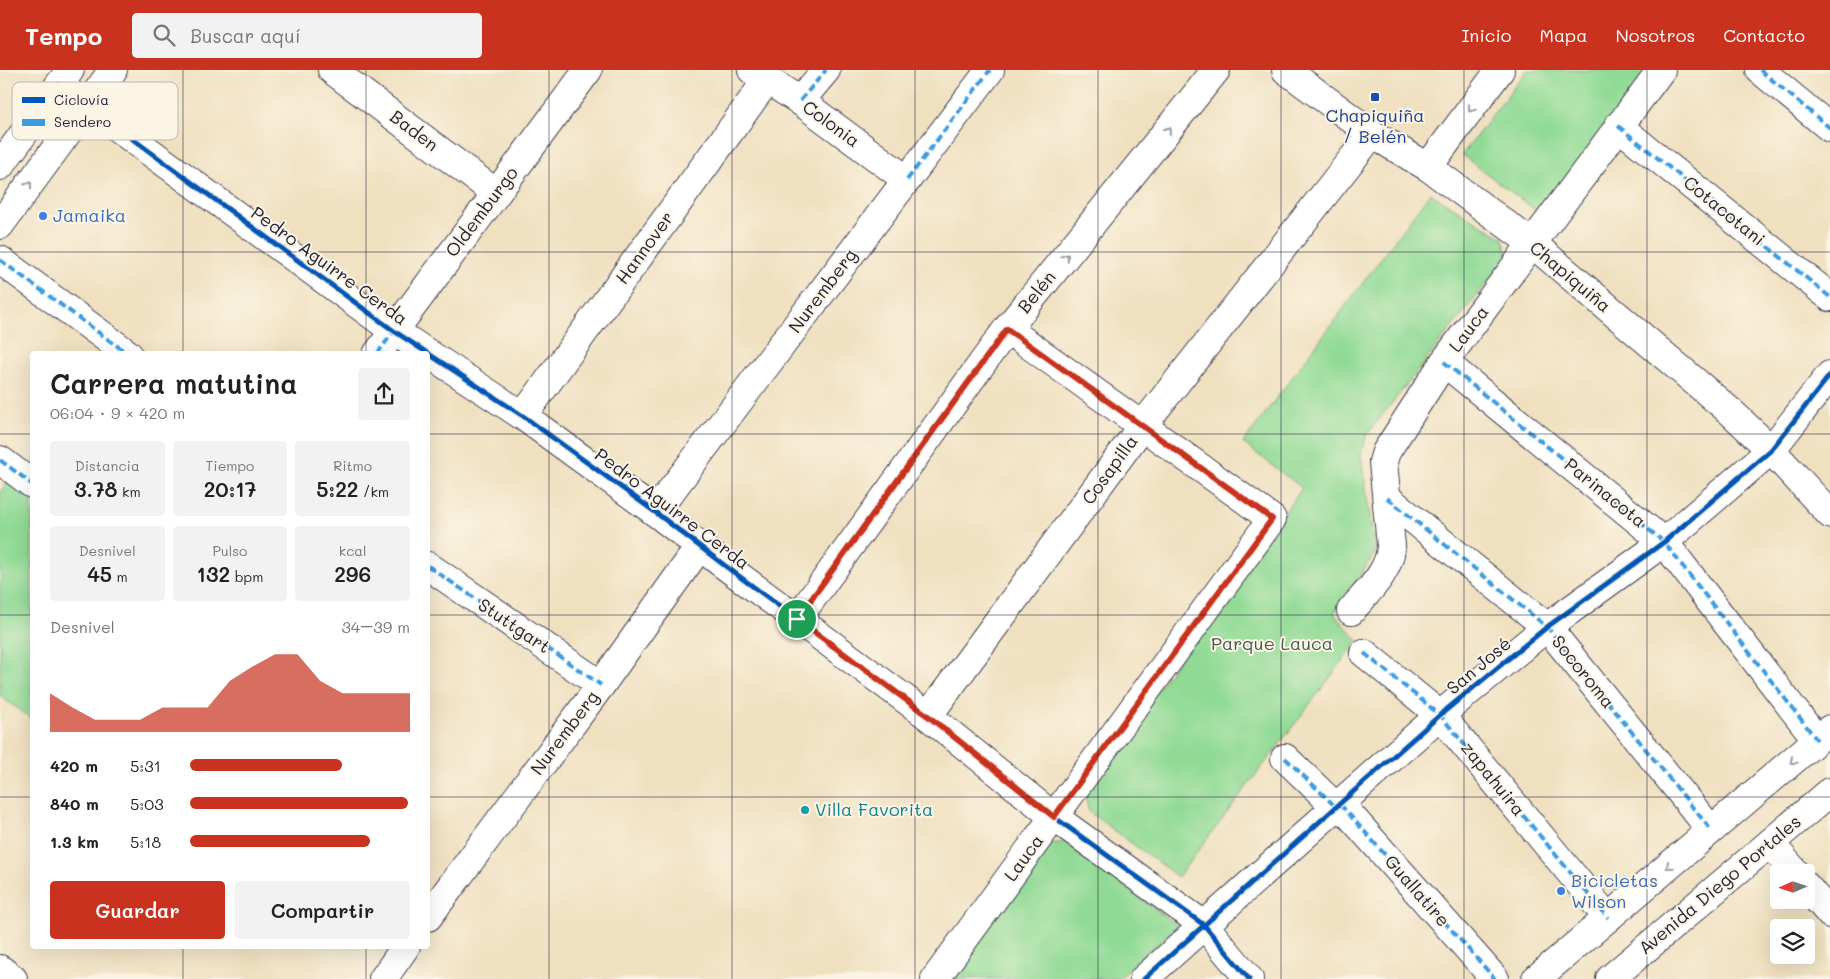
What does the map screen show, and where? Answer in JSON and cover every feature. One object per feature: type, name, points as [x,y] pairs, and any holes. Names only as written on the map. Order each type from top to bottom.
[{"type":"street","points":[[105,82],[114,70]]},
{"type":"street","name":"Baden","points":[[332,70],[496,193]]},
{"type":"street","name":"Oldemburgo","points":[[379,351],[588,70]]},
{"type":"street","points":[[800,101],[826,70]]},
{"type":"street","name":"Nuremberg","points":[[655,512],[990,70]]},
{"type":"street","name":"Belén","points":[[797,619],[1007,329],[1216,70]]},
{"type":"street","name":"Chapiquiña","points":[[1286,70],[1372,134],[1428,167],[1533,244],[1732,413],[1772,450],[1830,514]]},
{"type":"street","points":[[1428,167],[1500,70]]},
{"type":"street","name":"Lauca","points":[[1352,611],[1384,571],[1390,560],[1391,546],[1384,456],[1444,362],[1660,70]]},
{"type":"street","points":[[1760,70],[1830,128]]},
{"type":"street","name":"Colonia","points":[[760,75],[800,101],[907,180]]},
{"type":"street","name":"Hannover","points":[[523,416],[760,75]]},
{"type":"street","name":"Cotacotani","points":[[1618,126],[1830,297]]},
{"type":"street","name":"Cosapilla","points":[[928,716],[1143,426],[1372,134]]},
{"type":"street","points":[[0,166],[19,140]]},
{"type":"street","points":[[0,225],[62,140]]},
{"type":"street","name":"Pedro Aguirre Cerda","points":[[133,140],[394,331],[424,351]]},
{"type":"street","points":[[0,260],[124,351]]},
{"type":"street","points":[[1007,329],[1143,426]]},
{"type":"street","name":"Pedro Aguirre Cerda","points":[[430,355],[523,416],[655,512],[928,716],[1054,817],[1204,925],[1249,979]]},
{"type":"street","name":"Parinacota","points":[[1444,362],[1664,542],[1824,734]]},
{"type":"street","name":"San José","points":[[1144,979],[1440,715],[1547,627],[1664,542],[1772,450],[1830,375]]},
{"type":"street","name":"Lauca","points":[[935,979],[1272,519],[1143,426]]},
{"type":"street","points":[[0,460],[30,482]]},
{"type":"street","name":"Socoroma","points":[[1387,498],[1547,627],[1712,830]]},
{"type":"street","name":"Nuremberg","points":[[430,914],[601,685],[700,546]]},
{"type":"street","name":"Stuttgart","points":[[430,567],[601,685]]},
{"type":"street","name":"zapahuira","points":[[1364,653],[1440,715],[1608,918]]},
{"type":"street","points":[[1536,979],[1824,734]]},
{"type":"street","name":"Guallatire","points":[[1285,758],[1338,805],[1495,979]]},
{"type":"street","name":"Avenida Diego Portales","points":[[1610,979],[1830,792]]},
{"type":"street","points":[[1770,843],[1788,864]]},
{"type":"street","points":[[1815,896],[1830,914]]},
{"type":"street","points":[[383,979],[404,949]]},
{"type":"street","points":[[0,969],[13,979]]},
{"type":"green space","points":[[1527,70],[1648,70],[1542,215],[1462,155]]},
{"type":"green space","name":"Parque Lauca","points":[[1430,193],[1503,238],[1508,256],[1366,436],[1361,455],[1375,553],[1334,613],[1358,641],[1178,877],[1089,812],[1084,792],[1302,488],[1243,443]]},
{"type":"green space","points":[[11,478],[30,492],[30,718],[0,696],[0,492]]},
{"type":"green space","points":[[1064,842],[1178,926],[1118,979],[946,979],[1047,844]]},
{"type":"marked path","points":[[800,101],[826,70]]},
{"type":"marked path","points":[[907,180],[990,70]]},
{"type":"marked path","points":[[1760,70],[1830,128]]},
{"type":"marked path","points":[[1618,126],[1830,297]]},
{"type":"marked path","points":[[0,260],[124,351]]},
{"type":"marked path","points":[[379,351],[394,331]]},
{"type":"marked path","points":[[1444,362],[1664,542],[1817,740]]},
{"type":"marked path","points":[[0,460],[30,482]]},
{"type":"marked path","points":[[1387,498],[1547,627],[1711,830]]},
{"type":"marked path","points":[[430,567],[601,685]]},
{"type":"marked path","points":[[1364,653],[1440,715],[1608,918]]},
{"type":"marked path","points":[[1285,758],[1336,807]]},
{"type":"marked path","points":[[1340,804],[1495,979]]},
{"type":"cycle path","points":[[134,140],[394,331],[424,351]]},
{"type":"cycle path","points":[[430,355],[523,416],[655,512],[928,716],[1054,817],[1204,925],[1249,979]]},
{"type":"cycle path","points":[[1144,979],[1440,715],[1547,627],[1664,542],[1771,450],[1830,375]]},
{"type":"place","name":"Chapiquiña / Belén","points":[[1375,97]]},
{"type":"place","name":"Jamaika","points":[[43,216]]},
{"type":"place","name":"Villa Favorita","points":[[805,810]]},
{"type":"place","name":"Bicicletas Wilson","points":[[1561,891]]},
{"type":"route","points":[[1007,329],[1272,519],[1054,817],[928,716],[797,619],[1007,329]]}]
